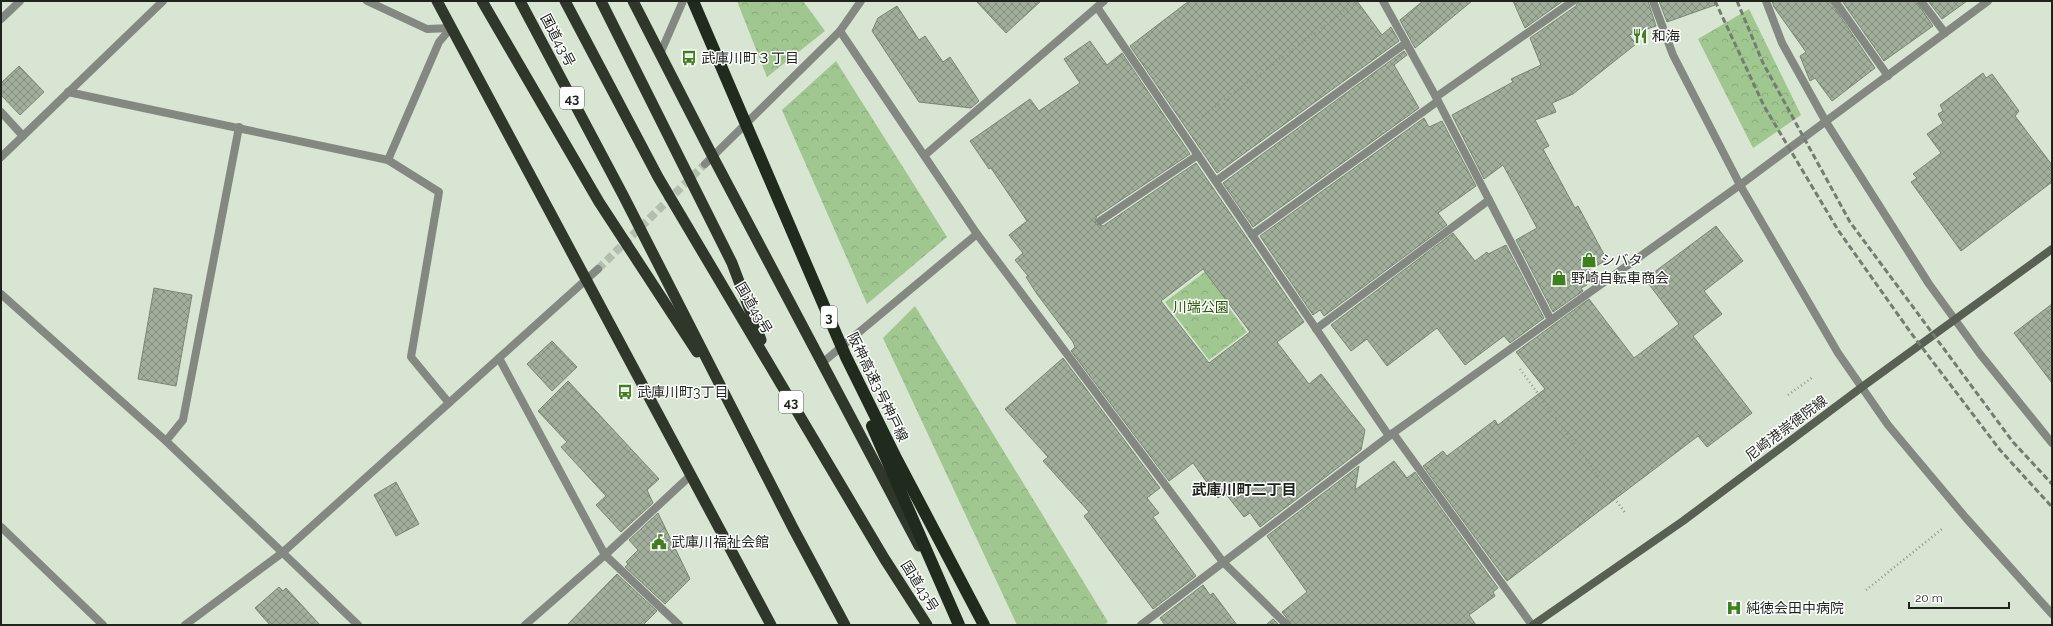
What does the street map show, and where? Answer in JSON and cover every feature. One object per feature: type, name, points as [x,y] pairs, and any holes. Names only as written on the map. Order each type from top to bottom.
[{"type":"highway","points":[[437,1],[771,625]]},
{"type":"highway","points":[[482,1],[599,202],[730,403]]},
{"type":"highway","name":"国道43号","points":[[520,1],[623,195],[845,625]]},
{"type":"highway","name":"国道43号","points":[[565,1],[658,177],[884,558],[927,625]]},
{"type":"highway","points":[[601,1],[680,162],[732,263],[772,369]]},
{"type":"highway","points":[[633,1],[660,54],[709,161],[822,362],[960,625]]},
{"type":"highway","name":"阪神高速3号神戸線","points":[[688,1],[960,625]]},
{"type":"highway","name":"阪神高速3号神戸線","points":[[693,1],[846,358],[895,456],[984,625]]},
{"type":"main road","name":"尼崎港崇徳院線","points":[[1533,625],[1683,521],[1862,387],[2052,249]]},
{"type":"street","points":[[1,19],[20,1]]},
{"type":"street","points":[[1,157],[163,1]]},
{"type":"street","points":[[367,1],[427,29],[451,28]]},
{"type":"street","points":[[660,54],[683,1]]},
{"type":"street","points":[[709,161],[840,31],[861,1]]},
{"type":"street","points":[[925,155],[1104,1]]},
{"type":"street","points":[[1383,1],[1437,99],[1551,320]]},
{"type":"street","points":[[1252,235],[1573,1]]},
{"type":"street","points":[[1653,1],[1673,55],[1740,185],[1838,353],[1888,425],[1966,518],[2052,614]]},
{"type":"street","points":[[1766,1],[1782,43],[1826,122],[1929,284],[1956,319],[1980,354],[2052,443]]},
{"type":"street","points":[[1834,1],[1888,76]]},
{"type":"street","points":[[1921,1],[1944,34]]},
{"type":"street","points":[[1141,625],[1391,435],[1740,185],[1988,1]]},
{"type":"street","points":[[1097,7],[1316,329],[1391,435],[1533,625]]},
{"type":"street","points":[[388,160],[439,42],[451,28]]},
{"type":"street","points":[[840,31],[925,155],[976,234],[1223,562],[1287,625]]},
{"type":"street","points":[[1216,181],[1406,43]]},
{"type":"street","points":[[68,92],[239,127],[388,160],[439,192],[411,357],[449,402]]},
{"type":"street","points":[[1,112],[23,136]]},
{"type":"street","points":[[166,440],[183,420],[239,127]]},
{"type":"street","points":[[1100,221],[1198,155]]},
{"type":"street","points":[[1316,329],[1489,200]]},
{"type":"street","points":[[822,362],[976,234]]},
{"type":"street","points":[[185,625],[282,553],[598,269]]},
{"type":"street","points":[[1,294],[166,440],[358,625]]},
{"type":"street","points":[[499,358],[605,555],[679,625]]},
{"type":"street","points":[[525,625],[605,555],[691,475]]},
{"type":"street","points":[[1,527],[103,625]]},
{"type":"path","points":[[1182,131],[1358,1]]},
{"type":"path","points":[[1507,352],[1626,514]]},
{"type":"path","points":[[1788,395],[1813,377]]},
{"type":"path","points":[[1866,590],[1942,529]]},
{"type":"green space","points":[[737,1],[803,1],[825,31],[767,77]]},
{"type":"green space","points":[[1749,9],[1801,115],[1753,148],[1698,39]]},
{"type":"green space","points":[[836,61],[947,237],[867,304],[782,110]]},
{"type":"green space","name":"川端公園","points":[[1239,246],[1263,278],[1227,305],[1247,332],[1209,360],[1165,302]]},
{"type":"green space","points":[[915,306],[1108,622],[1104,625],[1017,625],[883,338]]},
{"type":"building","points":[[976,1],[1041,1],[1006,33]]},
{"type":"building","points":[[1189,1],[1357,1],[1382,35],[1391,27],[1399,41],[1217,173],[1130,46]]},
{"type":"building","points":[[1423,1],[1472,1],[1415,48],[1400,20]]},
{"type":"building","points":[[1513,1],[1563,1],[1525,28]]},
{"type":"building","points":[[1578,1],[1648,1],[1656,26],[1629,35],[1636,44],[1573,94],[1552,103],[1556,112],[1535,120],[1549,146],[1543,149],[1575,208],[1578,206],[1607,260],[1581,274],[1587,285],[1581,288],[1583,291],[1553,312],[1516,240],[1537,228],[1503,165],[1484,179],[1452,115],[1513,82],[1511,79],[1541,65],[1530,38],[1576,6]]},
{"type":"building","points":[[1659,1],[1714,1],[1715,5],[1667,22]]},
{"type":"building","points":[[1772,1],[1830,1],[1875,68],[1832,101],[1815,78],[1810,81],[1800,56],[1806,52],[1774,7]]},
{"type":"building","points":[[1842,1],[1916,1],[1933,26],[1884,61]]},
{"type":"building","points":[[1928,1],[1967,1],[1942,19]]},
{"type":"building","points":[[897,6],[919,40],[925,36],[943,62],[950,57],[979,101],[971,108],[919,102],[872,31],[878,18]]},
{"type":"building","points":[[1090,41],[1107,65],[1122,53],[1190,154],[1097,216],[1095,221],[1096,224],[1103,226],[1196,163],[1304,322],[1277,342],[1309,384],[1321,374],[1365,430],[1361,450],[1260,527],[1250,513],[1244,517],[1225,493],[1218,498],[1193,463],[1169,481],[1071,351],[1075,347],[1073,342],[1037,294],[1026,277],[1028,276],[1015,260],[1023,253],[1009,235],[1027,221],[991,168],[989,169],[970,141],[1030,99],[1039,111],[1080,83],[1064,59]],"holes":[[[1203,269],[1250,332],[1209,363],[1161,301]]]},
{"type":"building","points":[[1404,51],[1407,55],[1394,65],[1419,108],[1253,227],[1223,183]]},
{"type":"building","points":[[19,66],[44,92],[20,115],[1,95],[1,83]]},
{"type":"building","points":[[1983,73],[1986,78],[1992,74],[2019,111],[2015,116],[2052,165],[2052,182],[1961,251],[1911,182],[1917,178],[1913,174],[1941,153],[1927,134],[1943,123],[1938,114],[1943,111],[1940,105]]},
{"type":"building","points":[[1424,118],[1429,127],[1442,121],[1476,186],[1438,213],[1447,225],[1324,316],[1320,310],[1313,315],[1260,236]]},
{"type":"building","points":[[1716,226],[1743,261],[1704,291],[1722,314],[1693,336],[1752,413],[1707,447],[1698,436],[1507,581],[1423,466],[1443,451],[1447,456],[1495,420],[1498,425],[1545,389],[1516,352],[1589,299],[1634,358],[1679,324],[1645,279]]},
{"type":"building","points":[[1453,233],[1475,261],[1487,252],[1488,254],[1506,245],[1544,318],[1510,343],[1504,336],[1465,365],[1437,328],[1387,366],[1367,339],[1351,351],[1331,325]]},
{"type":"building","points":[[154,288],[192,295],[176,386],[138,379]]},
{"type":"building","points":[[2052,304],[2052,383],[2014,333]]},
{"type":"building","points":[[552,341],[577,367],[552,391],[527,364]]},
{"type":"building","points":[[1063,358],[1160,488],[1147,498],[1159,513],[1153,517],[1196,576],[1153,609],[1084,516],[1089,512],[1043,461],[1048,457],[1005,409]]},
{"type":"building","points":[[568,381],[659,479],[647,490],[653,503],[621,532],[596,505],[606,496],[561,447],[567,442],[538,411]]},
{"type":"building","points":[[1394,461],[1407,478],[1415,472],[1498,588],[1493,592],[1495,596],[1469,615],[1476,625],[1292,625],[1282,612],[1307,592],[1267,536],[1359,466],[1355,490]]},
{"type":"building","points":[[396,482],[419,524],[396,536],[374,495]]},
{"type":"building","name":"武庫川福祉会館","points":[[658,513],[690,579],[665,604],[625,567],[628,564],[626,562],[638,550],[629,540]]},
{"type":"building","points":[[617,574],[657,611],[643,625],[567,625]]},
{"type":"building","points":[[1203,585],[1210,595],[1213,593],[1237,625],[1165,625],[1160,618]]},
{"type":"building","points":[[279,587],[283,591],[286,588],[320,625],[270,625],[255,608]]},
{"type":"building","points":[[1273,619],[1279,625],[1266,625]]},
{"type":"tunnel","points":[[598,269],[705,164]]},
{"type":"railway","points":[[1715,1],[1764,106],[1838,230],[1911,333],[2000,450],[2052,507]]},
{"type":"railway","points":[[1737,1],[1763,63],[1850,222],[2013,442],[2052,484]]},
{"type":"place","name":"和海","points":[[1640,36]]},
{"type":"place","name":"武庫川町３丁目","points":[[689,58]]},
{"type":"place","name":"シバタ","points":[[1589,260]]},
{"type":"place","name":"野崎自転車商会","points":[[1559,278]]},
{"type":"place","name":"武庫川町3丁目","points":[[625,392]]},
{"type":"place","name":"武庫川福祉会館","points":[[659,542]]},
{"type":"place","name":"純徳会田中病院","points":[[1734,608]]},
{"type":"district","name":"武庫川町二丁目","points":[[1244,490]]}]
